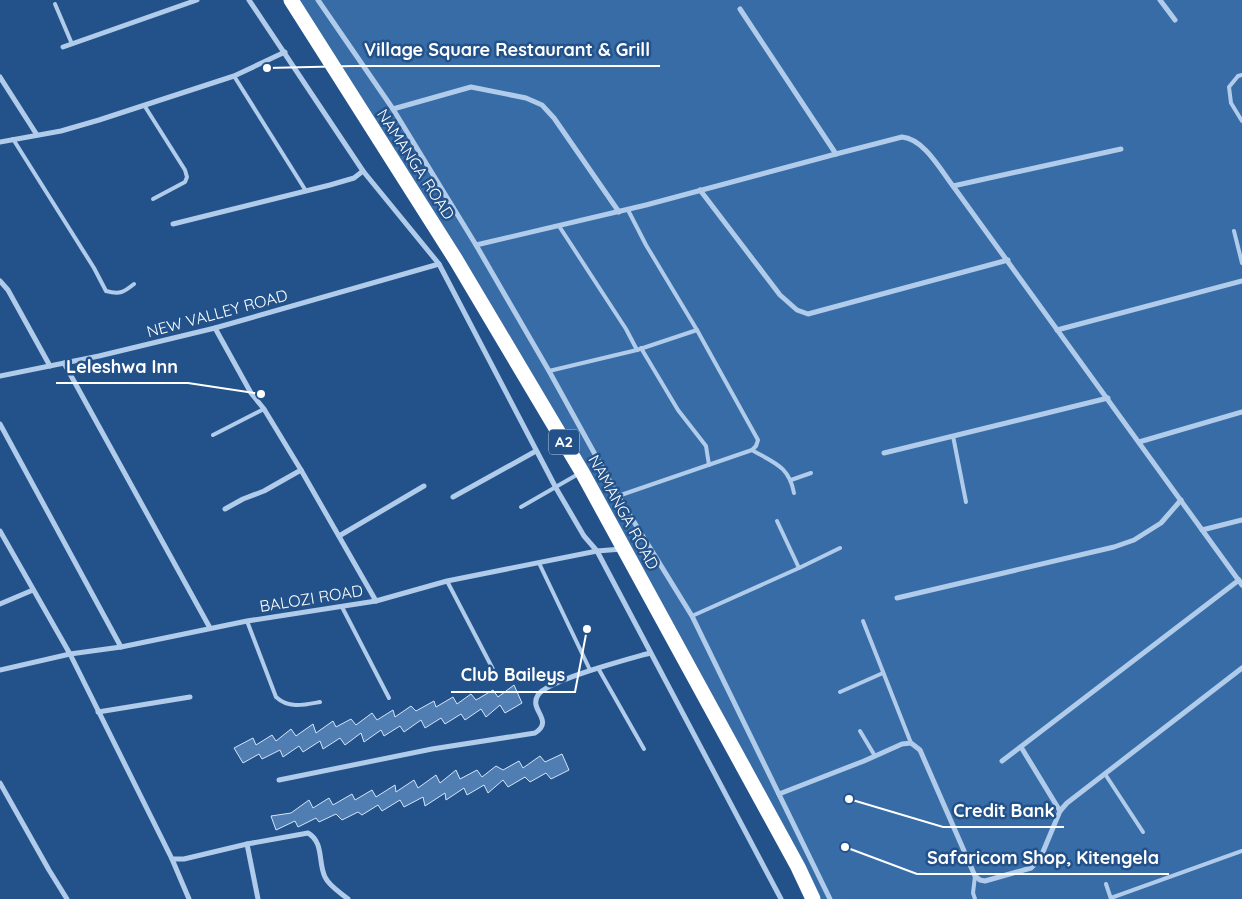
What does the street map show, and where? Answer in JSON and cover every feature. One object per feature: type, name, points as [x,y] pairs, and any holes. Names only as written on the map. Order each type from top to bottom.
[{"type":"highway","name":"NAMANGA ROAD","points":[[291,0],[456,260],[582,472],[798,867],[813,899]]},
{"type":"street","points":[[64,47],[197,0]]},
{"type":"street","points":[[249,0],[363,172],[439,264],[556,488],[584,536],[596,551],[781,899]]},
{"type":"street","points":[[320,0],[393,109],[476,245],[618,496],[692,616],[830,899]]},
{"type":"street","points":[[1160,0],[1175,20]]},
{"type":"street","points":[[740,9],[836,154]]},
{"type":"street","points":[[0,142],[61,131],[144,105],[234,76],[285,52]]},
{"type":"street","points":[[0,77],[37,135]]},
{"type":"street","points":[[393,109],[471,87],[526,98],[542,105],[554,118],[618,212]]},
{"type":"street","points":[[476,245],[628,210],[902,137],[910,138],[920,144],[1008,260],[1240,582],[1002,761]]},
{"type":"street","points":[[953,186],[1121,149]]},
{"type":"street","points":[[173,224],[354,178],[363,172]]},
{"type":"street","points":[[700,190],[780,295],[797,310],[808,314],[1008,260]]},
{"type":"street","name":"NEW VALLEY ROAD","points":[[0,376],[216,328],[439,264]]},
{"type":"street","points":[[0,281],[8,290],[50,366]]},
{"type":"street","points":[[1057,330],[1242,281]]},
{"type":"street","points":[[216,328],[250,393],[264,409],[376,600]]},
{"type":"street","points":[[64,363],[210,628]]},
{"type":"street","points":[[884,453],[1108,398]]},
{"type":"street","points":[[1139,442],[1242,412]]},
{"type":"street","points":[[0,424],[121,647]]},
{"type":"street","points":[[453,497],[536,450]]},
{"type":"street","points":[[226,509],[243,499],[264,492],[301,470]]},
{"type":"street","points":[[339,536],[424,486]]},
{"type":"street","points":[[897,598],[1114,547],[1134,540],[1161,523],[1181,500]]},
{"type":"street","points":[[1202,530],[1242,520]]},
{"type":"street","points":[[0,531],[70,654],[172,859],[189,899]]},
{"type":"street","name":"BALOZI ROAD","points":[[0,670],[70,654],[121,647],[247,621],[342,607],[447,581],[596,551],[625,549]]},
{"type":"street","points":[[0,604],[33,590]]},
{"type":"street","points":[[279,780],[432,750],[535,733],[543,725],[543,720],[535,703],[542,690],[590,670],[650,652]]},
{"type":"street","points":[[779,794],[911,742],[920,750],[975,876],[985,881],[1031,868],[1040,859],[1060,812],[1067,804],[1242,668]]},
{"type":"street","points":[[98,712],[190,697]]},
{"type":"street","points":[[1021,747],[1060,812]]},
{"type":"street","points":[[0,783],[67,899]]},
{"type":"street","points":[[172,859],[184,859],[246,844],[308,833],[314,836],[317,842],[326,880],[348,899]]},
{"type":"street","points":[[246,844],[258,899]]},
{"type":"lane","points":[[55,4],[72,44]]},
{"type":"lane","points":[[1242,75],[1238,76],[1229,87],[1231,103],[1242,121]]},
{"type":"lane","points":[[234,76],[306,191]]},
{"type":"lane","points":[[144,105],[187,177],[185,182],[152,200]]},
{"type":"lane","points":[[14,140],[94,268],[106,291],[113,293],[123,292],[134,284]]},
{"type":"lane","points":[[618,496],[752,450],[758,440],[697,330],[646,245],[628,210]]},
{"type":"lane","points":[[559,226],[678,410],[706,446],[709,465]]},
{"type":"lane","points":[[1234,231],[1242,263]]},
{"type":"lane","points":[[549,371],[639,349],[697,330]]},
{"type":"lane","points":[[213,435],[264,409]]},
{"type":"lane","points":[[953,436],[966,502]]},
{"type":"lane","points":[[752,450],[786,472],[791,480],[794,493]]},
{"type":"lane","points":[[521,507],[582,472]]},
{"type":"lane","points":[[791,480],[811,473]]},
{"type":"lane","points":[[777,521],[799,568]]},
{"type":"lane","points":[[692,616],[840,548]]},
{"type":"lane","points":[[539,563],[590,670]]},
{"type":"lane","points":[[447,581],[496,675]]},
{"type":"lane","points":[[342,607],[389,698]]},
{"type":"lane","points":[[247,621],[276,697],[283,703],[300,706],[320,702]]},
{"type":"lane","points":[[863,621],[911,742]]},
{"type":"lane","points":[[598,668],[644,749]]},
{"type":"lane","points":[[840,692],[883,673]]},
{"type":"lane","points":[[860,731],[875,756]]},
{"type":"lane","points":[[1105,774],[1143,832]]},
{"type":"lane","points":[[1106,884],[1111,899],[1242,850]]},
{"type":"lane","points":[[974,899],[975,876]]},
{"type":"shaded area","points":[[291,0],[1242,0],[1242,899],[816,899],[625,549]]},
{"type":"building","points":[[514,685],[522,703],[505,713],[500,705],[486,717],[481,709],[465,720],[461,714],[445,724],[441,718],[425,728],[421,720],[404,732],[400,726],[384,736],[381,730],[364,742],[361,733],[345,745],[340,738],[323,749],[320,741],[303,752],[299,746],[283,757],[280,750],[262,759],[259,754],[243,763],[234,748],[253,738],[256,745],[272,735],[276,741],[291,729],[296,736],[313,724],[316,733],[333,721],[336,727],[351,719],[356,725],[372,713],[377,720],[393,710],[395,717],[411,706],[416,711],[434,701],[436,707],[453,697],[457,704],[471,694],[476,700],[493,690],[498,697]]},
{"type":"building","points":[[562,754],[569,770],[551,779],[546,773],[530,782],[525,777],[508,787],[503,780],[488,793],[484,785],[467,795],[464,788],[446,800],[445,793],[425,806],[423,797],[404,807],[400,800],[382,811],[378,805],[362,815],[358,812],[342,820],[336,814],[319,822],[316,818],[298,827],[295,821],[276,830],[271,816],[291,813],[309,800],[313,808],[329,798],[333,805],[352,794],[355,800],[372,790],[376,797],[395,785],[396,792],[414,780],[418,788],[436,775],[440,783],[456,770],[460,779],[477,770],[482,777],[496,766],[503,770],[519,761],[523,768],[540,756],[545,762]]},
{"type":"place","name":"Village Square Restaurant & Grill","points":[[267,68]]},
{"type":"place","name":"Leleshwa Inn","points":[[261,394]]},
{"type":"place","name":"Club Baileys","points":[[587,629]]},
{"type":"place","name":"Credit Bank","points":[[849,799]]},
{"type":"place","name":"Safaricom Shop, Kitengela","points":[[845,847]]}]
